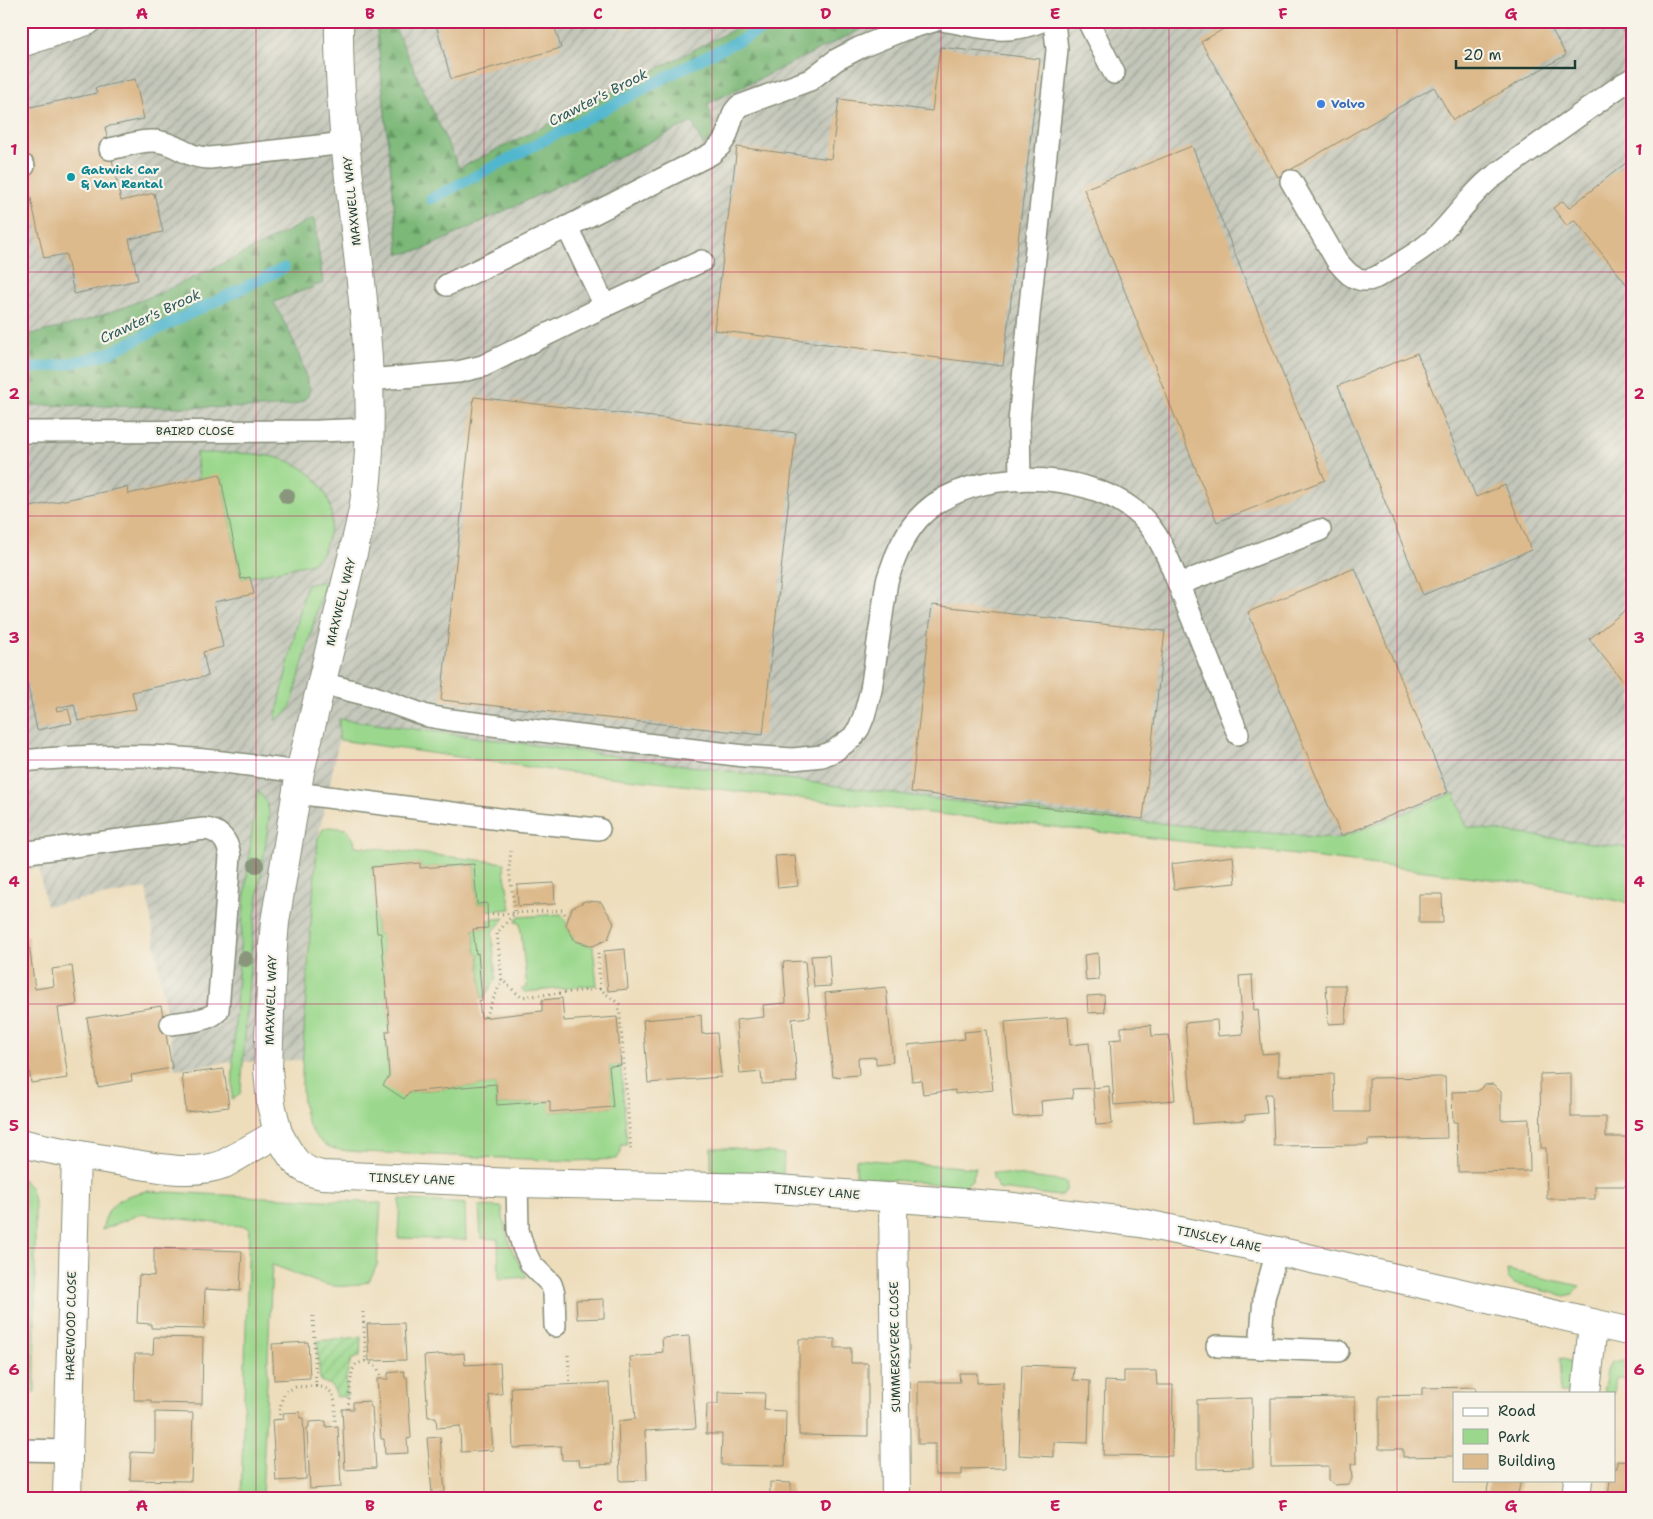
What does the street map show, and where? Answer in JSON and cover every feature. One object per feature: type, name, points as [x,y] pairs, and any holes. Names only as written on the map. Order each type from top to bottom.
[{"type":"street","points":[[21,43],[87,21]]},
{"type":"street","name":"MAXWELL WAY","points":[[320,21],[334,50],[339,67]]},
{"type":"street","name":"MAXWELL WAY","points":[[278,1133],[270,1104],[268,1070],[275,922],[298,782],[362,512],[366,491],[370,429],[369,380],[339,67],[339,21]]},
{"type":"street","points":[[21,1143],[156,1167],[197,1170],[224,1164],[278,1133]]},
{"type":"street","name":"TINSLEY LANE","points":[[278,1133],[295,1162],[306,1171],[314,1174],[390,1179],[517,1183],[764,1188],[1005,1206],[1141,1222],[1632,1332]]},
{"type":"street","name":"HAREWOOD CLOSE","points":[[66,1498],[69,1451],[76,1154]]},
{"type":"street","name":"SUMMERSVERE CLOSE","points":[[893,1197],[896,1498]]},
{"type":"street","points":[[1586,1392],[1593,1324]]},
{"type":"street","points":[[1576,1498],[1578,1482]]},
{"type":"lane","points":[[447,285],[706,158],[724,141],[734,112],[743,104],[810,80],[836,60],[859,48],[914,26],[934,21]]},
{"type":"lane","points":[[946,21],[1004,30],[1022,28],[1042,21]]},
{"type":"lane","points":[[1020,480],[1019,422],[1057,50],[1054,21]]},
{"type":"lane","points":[[1088,21],[1114,73]]},
{"type":"lane","points":[[1291,181],[1344,270],[1356,278],[1371,280],[1428,245],[1473,194],[1490,179],[1632,79]]},
{"type":"lane","points":[[110,149],[156,141],[168,144],[194,157],[210,158],[346,143]]},
{"type":"lane","points":[[567,227],[605,306]]},
{"type":"lane","points":[[369,380],[458,372],[483,366],[702,261]]},
{"type":"lane","name":"BAIRD CLOSE","points":[[21,432],[370,429]]},
{"type":"lane","points":[[321,684],[372,696],[427,716],[451,720],[744,756],[793,760],[822,756],[834,752],[853,736],[864,716],[871,690],[887,581],[892,565],[909,531],[934,504],[951,495],[979,485],[1020,480],[1051,481],[1087,488],[1126,504],[1143,518],[1157,536],[1179,584],[1238,734]]},
{"type":"lane","points":[[1179,584],[1320,530]]},
{"type":"lane","points":[[21,761],[82,756],[146,756],[214,761],[298,782],[516,821],[599,829]]},
{"type":"lane","points":[[21,854],[204,829],[213,830],[222,836],[227,844],[230,856],[218,1010],[217,1013],[209,1018],[170,1024]]},
{"type":"lane","points":[[517,1183],[518,1230],[531,1264],[551,1284],[554,1293],[555,1326]]},
{"type":"lane","points":[[1260,1348],[1264,1298],[1276,1251]]},
{"type":"lane","points":[[1218,1346],[1338,1351]]},
{"type":"lane","points":[[21,1450],[69,1451]]},
{"type":"path","points":[[485,1018],[502,980],[497,933],[515,913],[509,869],[516,821]]},
{"type":"path","points":[[487,915],[562,910],[568,918]]},
{"type":"path","points":[[598,953],[600,990]]},
{"type":"path","points":[[502,980],[521,997],[600,990],[619,1004],[634,1185]]},
{"type":"path","points":[[552,994],[552,999]]},
{"type":"path","points":[[363,1312],[366,1361]]},
{"type":"path","points":[[313,1316],[316,1386]]},
{"type":"path","points":[[348,1409],[352,1371],[356,1364],[366,1361],[377,1367],[382,1379]]},
{"type":"path","points":[[278,1420],[285,1392],[296,1387],[316,1386],[326,1387],[332,1393],[335,1402],[335,1423]]},
{"type":"shaded area","points":[[21,21],[1632,21],[1632,904],[1523,883],[1223,846],[557,771],[339,740],[318,838],[307,958],[303,1060],[233,1062],[175,1069],[146,888],[46,906],[39,868],[21,870]]},
{"type":"green space","points":[[376,21],[392,21],[459,168],[750,21],[878,21],[707,104],[714,126],[712,137],[703,145],[692,122],[422,250],[399,254]]},
{"type":"green space","points":[[314,218],[323,283],[274,302],[296,346],[310,389],[308,396],[297,404],[259,408],[21,405],[21,336],[60,328],[135,303],[208,271]]},
{"type":"green space","points":[[196,453],[268,456],[285,460],[301,467],[314,478],[327,497],[331,515],[331,525],[327,541],[318,559],[309,564],[241,579],[220,475],[199,479]]},
{"type":"green space","points":[[325,581],[292,703],[289,710],[275,721],[306,585]]},
{"type":"green space","points":[[339,719],[935,799],[1123,820],[1338,839],[1454,793],[1467,827],[1632,848],[1632,904],[1523,883],[1223,846],[557,771],[339,740]]},
{"type":"green space","points":[[257,790],[267,804],[269,821],[252,937],[241,1091],[232,1100],[240,945]]},
{"type":"green space","points":[[329,827],[347,829],[354,840],[355,846],[505,863],[504,870],[511,909],[487,911],[486,903],[477,904],[474,864],[420,868],[420,864],[372,867],[377,933],[381,933],[390,1031],[386,1032],[389,1076],[409,1092],[496,1084],[497,1105],[550,1101],[551,1112],[612,1107],[609,1066],[621,1065],[627,1145],[621,1145],[621,1152],[617,1159],[573,1161],[346,1151],[327,1146],[317,1138],[307,1122],[304,1110],[302,1070],[308,959],[318,838],[323,829]]},
{"type":"green space","points":[[561,914],[567,922],[566,925],[575,941],[593,946],[597,985],[524,992],[521,989],[527,988],[520,923],[515,922],[519,917]]},
{"type":"green space","points":[[505,918],[492,932],[496,979],[482,1000],[479,954],[476,954],[473,929],[488,928],[488,920]]},
{"type":"green space","points":[[711,1148],[734,1148],[784,1154],[783,1174],[715,1172],[711,1168]]},
{"type":"green space","points":[[856,1159],[976,1168],[972,1180],[965,1186],[856,1177]]},
{"type":"green space","points":[[993,1172],[1067,1182],[1066,1191],[1060,1196],[999,1189],[993,1178]]},
{"type":"green space","points":[[21,1178],[31,1188],[35,1206],[35,1392],[21,1393]]},
{"type":"green space","points":[[146,1191],[381,1203],[377,1265],[369,1281],[355,1285],[330,1285],[319,1283],[272,1265],[262,1498],[241,1498],[249,1227],[140,1214],[102,1230],[108,1213],[116,1202]]},
{"type":"green space","points":[[400,1199],[465,1204],[466,1240],[398,1238]]},
{"type":"green space","points":[[479,1206],[502,1207],[510,1244],[527,1277],[499,1279],[498,1239],[481,1238]]},
{"type":"green space","points":[[1507,1270],[1580,1286],[1573,1294],[1566,1296],[1514,1284],[1508,1278]]},
{"type":"green space","points":[[361,1337],[360,1356],[351,1360],[346,1378],[347,1396],[337,1397],[331,1386],[320,1381],[317,1341]]},
{"type":"green space","points":[[1560,1358],[1569,1361],[1575,1372],[1573,1392],[1559,1392]]},
{"type":"green space","points":[[1632,1361],[1632,1380],[1616,1379],[1614,1392],[1603,1392],[1607,1371],[1611,1362]]},
{"type":"building","points":[[435,21],[553,21],[561,48],[451,79]]},
{"type":"building","points":[[623,21],[650,21],[650,22],[626,29]]},
{"type":"building","name":"Volvo","points":[[1237,21],[1547,21],[1566,55],[1453,120],[1434,87],[1278,177],[1201,42]]},
{"type":"building","points":[[940,47],[1040,59],[1003,366],[714,330],[737,147],[831,159],[839,99],[932,111]]},
{"type":"building","name":"Gatwick Car & Van Rental","points":[[135,79],[144,119],[105,127],[121,201],[154,193],[163,232],[129,239],[138,280],[74,294],[66,254],[44,258],[21,153],[21,109],[97,93],[95,88]]},
{"type":"building","points":[[1192,146],[1325,480],[1217,522],[1084,189]]},
{"type":"building","points":[[1632,158],[1632,291],[1575,220],[1567,226],[1553,208],[1563,201],[1569,208]]},
{"type":"building","points":[[1417,353],[1476,497],[1505,485],[1531,550],[1423,595],[1338,386]]},
{"type":"building","points":[[474,397],[796,433],[763,735],[441,700]]},
{"type":"building","points":[[220,474],[241,579],[250,577],[254,594],[214,602],[223,647],[203,652],[208,676],[132,692],[136,709],[78,721],[74,704],[56,708],[57,711],[68,709],[72,723],[37,730],[21,652],[21,604],[27,603],[21,573],[21,509],[127,487],[128,494]]},
{"type":"building","points":[[1355,568],[1448,792],[1341,836],[1248,612]]},
{"type":"building","points":[[932,605],[1165,631],[1143,819],[911,792]]},
{"type":"building","points":[[1632,605],[1632,692],[1589,639]]},
{"type":"building","points":[[795,855],[798,886],[778,888],[775,856]]},
{"type":"building","points":[[1233,856],[1236,883],[1174,889],[1171,864]]},
{"type":"building","points":[[420,863],[420,868],[474,864],[477,904],[487,903],[488,928],[473,929],[476,954],[478,953],[482,1000],[479,1001],[481,1018],[542,1011],[542,1000],[562,998],[564,1021],[617,1017],[621,1065],[609,1066],[613,1107],[550,1112],[550,1101],[497,1105],[496,1084],[409,1092],[404,1099],[383,1085],[389,1076],[386,1031],[390,1031],[381,933],[377,933],[372,867]]},
{"type":"building","points":[[554,883],[555,904],[518,906],[517,885]]},
{"type":"building","points":[[1419,894],[1442,894],[1443,923],[1419,923]]},
{"type":"building","points":[[585,901],[601,902],[614,923],[608,939],[593,946],[575,941],[566,925],[572,908]]},
{"type":"building","points":[[28,936],[35,989],[54,986],[52,969],[72,966],[77,1005],[58,1008],[68,1078],[31,1083],[23,1021],[21,1021],[21,937]]},
{"type":"building","points":[[625,949],[628,989],[608,991],[604,951]]},
{"type":"building","points":[[1098,953],[1099,980],[1086,981],[1084,955]]},
{"type":"building","points":[[829,955],[831,986],[814,987],[811,956]]},
{"type":"building","points":[[805,961],[810,1017],[792,1019],[797,1082],[762,1084],[761,1072],[740,1074],[736,1020],[764,1017],[763,1005],[786,1003],[783,962]]},
{"type":"building","points":[[1252,975],[1254,1010],[1258,1009],[1262,1054],[1278,1053],[1278,1076],[1334,1074],[1335,1112],[1369,1112],[1369,1078],[1445,1077],[1447,1138],[1368,1140],[1368,1145],[1274,1146],[1272,1094],[1265,1094],[1267,1113],[1245,1115],[1245,1120],[1193,1124],[1185,1023],[1217,1020],[1218,1036],[1243,1034],[1239,976]]},
{"type":"building","points":[[1326,985],[1345,985],[1346,1023],[1328,1024]]},
{"type":"building","points":[[886,987],[893,1062],[876,1064],[876,1057],[858,1058],[859,1075],[833,1077],[825,993]]},
{"type":"building","points":[[1104,995],[1105,1012],[1088,1013],[1087,996]]},
{"type":"building","points":[[161,1006],[172,1068],[131,1075],[132,1081],[98,1087],[87,1018]]},
{"type":"building","points":[[701,1015],[702,1034],[717,1033],[721,1077],[648,1083],[643,1020]]},
{"type":"building","points":[[1068,1017],[1070,1045],[1089,1043],[1093,1088],[1072,1089],[1073,1098],[1041,1101],[1042,1115],[1013,1117],[1005,1022]]},
{"type":"building","points":[[1151,1025],[1152,1036],[1169,1035],[1175,1100],[1114,1105],[1110,1040],[1121,1039],[1121,1027]]},
{"type":"building","points":[[986,1030],[993,1090],[955,1094],[955,1090],[923,1094],[921,1080],[912,1081],[908,1045],[965,1039],[964,1032]]},
{"type":"building","points":[[224,1069],[229,1107],[186,1112],[182,1074]]},
{"type":"building","points":[[1571,1073],[1571,1117],[1606,1117],[1606,1137],[1626,1137],[1626,1186],[1595,1186],[1595,1199],[1547,1199],[1546,1148],[1541,1148],[1540,1074]]},
{"type":"building","points":[[1493,1084],[1501,1092],[1501,1120],[1529,1119],[1530,1171],[1458,1172],[1457,1122],[1453,1122],[1452,1092],[1478,1091],[1484,1085]]},
{"type":"building","points":[[1109,1086],[1112,1124],[1096,1125],[1093,1088]]},
{"type":"building","points":[[154,1248],[242,1251],[240,1291],[205,1289],[204,1329],[151,1328],[151,1324],[137,1323],[139,1275],[154,1276]]},
{"type":"building","points":[[604,1299],[604,1318],[577,1319],[576,1300]]},
{"type":"building","points":[[404,1323],[406,1360],[369,1361],[367,1324]]},
{"type":"building","points":[[689,1336],[696,1428],[645,1431],[647,1480],[620,1481],[618,1421],[635,1419],[630,1357],[655,1355],[655,1353],[663,1352],[662,1338]]},
{"type":"building","points":[[154,1337],[203,1338],[202,1404],[151,1403],[151,1400],[134,1400],[135,1354],[153,1354]]},
{"type":"building","points":[[799,1339],[835,1339],[835,1348],[851,1348],[851,1363],[868,1363],[868,1436],[799,1435]]},
{"type":"building","points":[[308,1342],[310,1378],[274,1380],[272,1344]]},
{"type":"building","points":[[464,1353],[465,1365],[500,1363],[502,1394],[489,1395],[493,1450],[461,1452],[460,1426],[437,1428],[436,1417],[428,1417],[424,1356]]},
{"type":"building","points":[[1022,1365],[1074,1367],[1073,1380],[1090,1381],[1088,1443],[1054,1442],[1054,1457],[1019,1455]]},
{"type":"building","points":[[404,1371],[405,1377],[407,1377],[411,1438],[407,1439],[408,1453],[385,1454],[384,1439],[381,1439],[377,1379],[388,1379],[388,1373]]},
{"type":"building","points":[[1124,1371],[1156,1371],[1157,1385],[1173,1385],[1172,1456],[1103,1455],[1105,1381],[1124,1382]]},
{"type":"building","points":[[959,1373],[977,1373],[977,1383],[1003,1382],[1005,1468],[962,1469],[962,1475],[935,1475],[935,1444],[918,1444],[918,1382],[960,1382]]},
{"type":"building","points":[[609,1383],[612,1464],[580,1466],[579,1460],[562,1460],[561,1446],[513,1448],[511,1387]]},
{"type":"building","points":[[1476,1387],[1476,1392],[1453,1392],[1453,1456],[1403,1457],[1403,1449],[1379,1449],[1379,1396],[1422,1395],[1422,1388]]},
{"type":"building","points":[[718,1392],[765,1393],[764,1410],[786,1411],[785,1466],[721,1465],[722,1434],[706,1434],[707,1404],[718,1404]]},
{"type":"building","points":[[1355,1397],[1356,1464],[1351,1464],[1352,1479],[1348,1484],[1335,1485],[1329,1480],[1329,1466],[1271,1467],[1271,1398]]},
{"type":"building","points":[[1252,1398],[1253,1468],[1197,1469],[1197,1400]]},
{"type":"building","points":[[370,1401],[376,1468],[345,1470],[342,1409],[353,1409],[353,1402]]},
{"type":"building","points":[[155,1412],[193,1413],[191,1481],[130,1480],[131,1452],[155,1453]]},
{"type":"building","points":[[300,1412],[300,1418],[303,1418],[306,1479],[276,1481],[272,1420],[284,1419],[283,1413]]},
{"type":"building","points":[[326,1421],[326,1427],[338,1426],[341,1487],[310,1489],[307,1428],[309,1427],[309,1422]]},
{"type":"building","points":[[440,1437],[445,1492],[432,1493],[427,1438]]},
{"type":"building","points":[[1617,1461],[1632,1462],[1632,1498],[1608,1498],[1610,1482],[1616,1482]]},
{"type":"building","points":[[770,1482],[791,1483],[791,1498],[770,1498]]},
{"type":"building","points":[[1489,1482],[1521,1482],[1517,1498],[1486,1498]]},
{"type":"building","points":[[130,1491],[195,1494],[195,1498],[130,1498]]},
{"type":"waterway","name":"Crawter's Brook","points":[[431,199],[711,54],[780,21]]},
{"type":"waterway","name":"Crawter's Brook","points":[[21,369],[67,364],[111,352],[284,268]]},
{"type":"place","name":"Volvo","points":[[1321,104]]},
{"type":"place","name":"Gatwick Car & Van Rental","points":[[71,177]]}]
